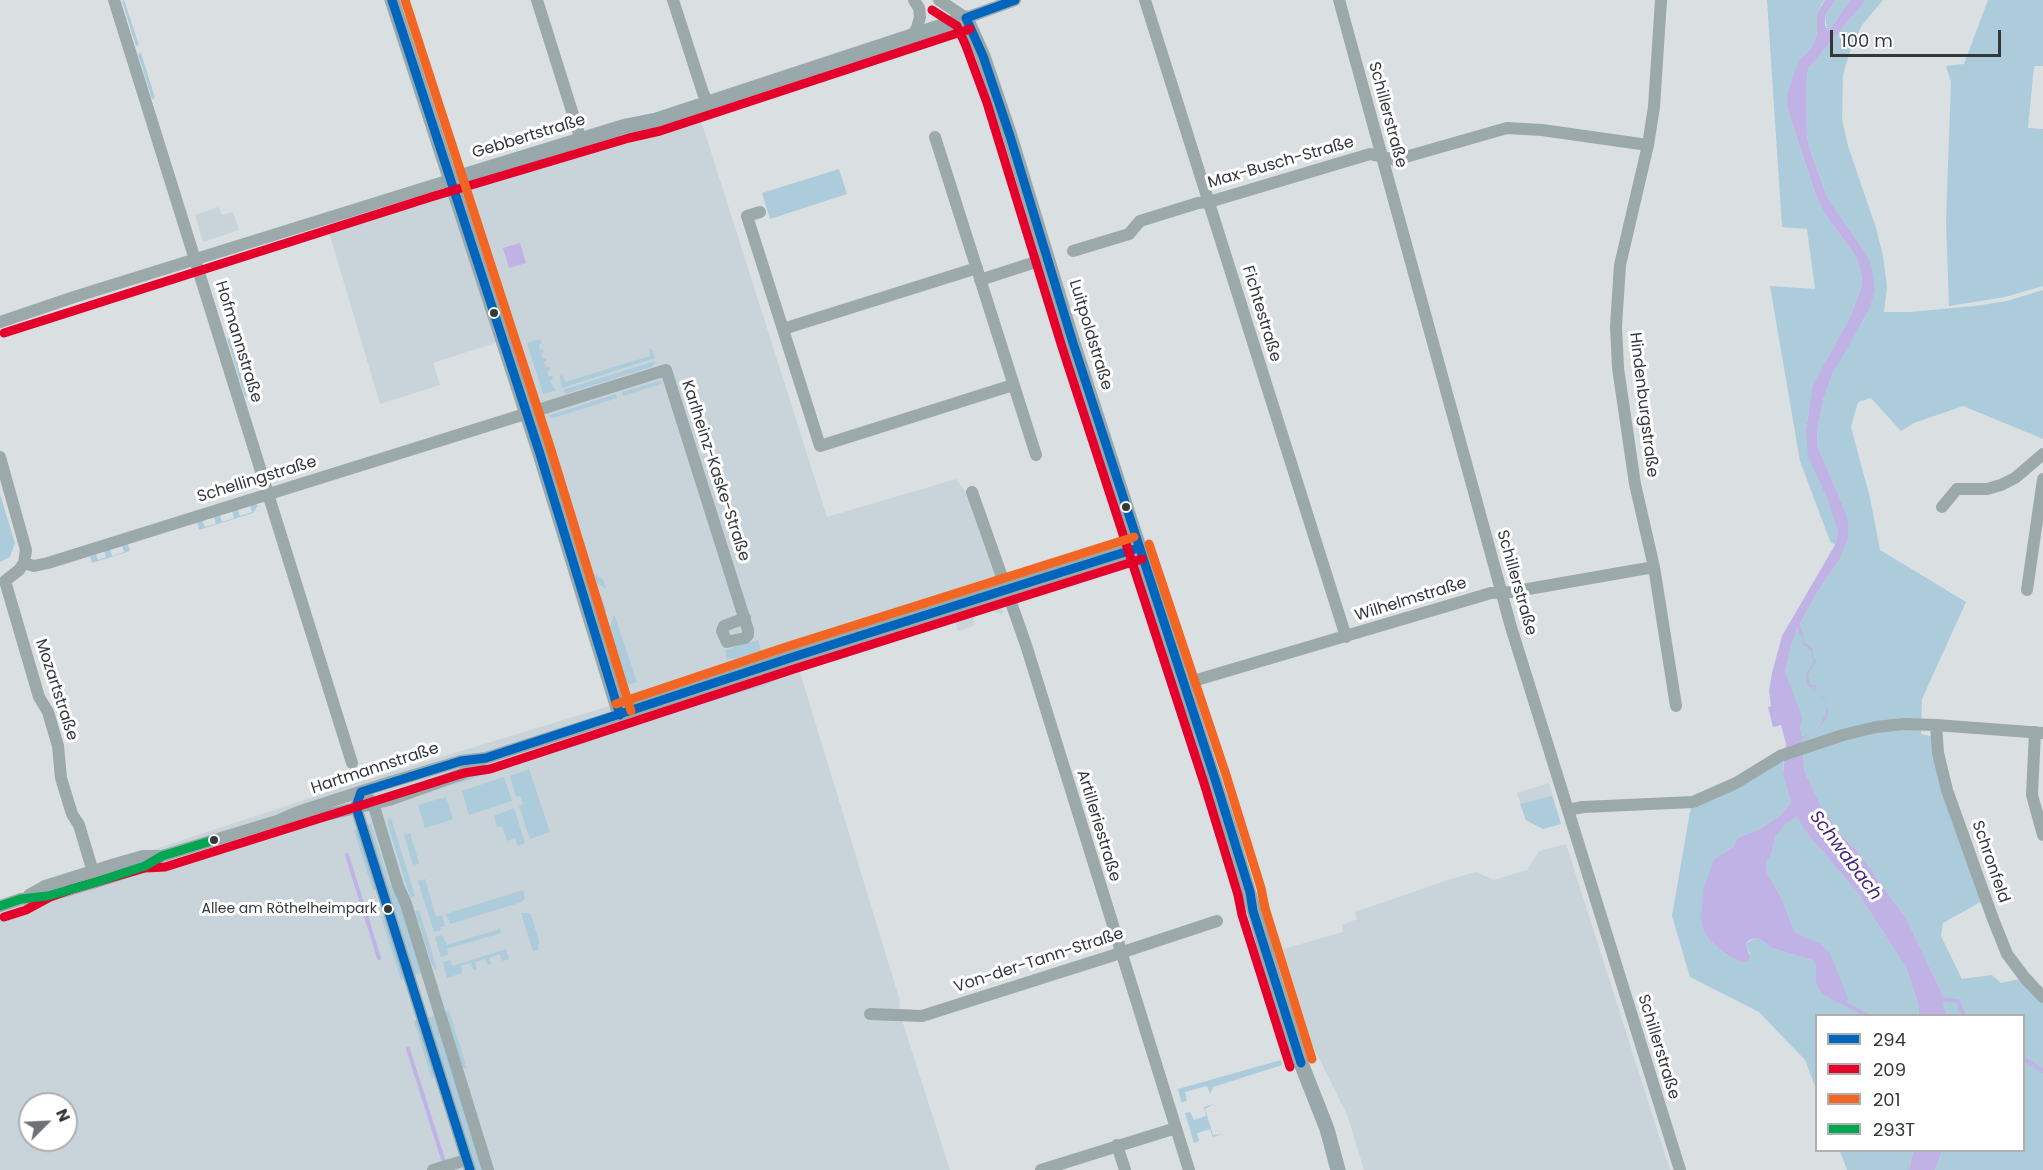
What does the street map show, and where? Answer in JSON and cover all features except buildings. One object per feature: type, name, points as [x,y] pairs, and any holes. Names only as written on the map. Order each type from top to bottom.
[{"type":"main road","points":[[392,0],[549,483],[576,578],[620,715]]},
{"type":"main road","name":"Gebbertstraße","points":[[450,180],[626,126],[656,120],[966,18]]},
{"type":"main road","name":"Luitpoldstraße","points":[[966,18],[998,99],[1138,548],[1246,879],[1253,911],[1274,978],[1301,1063],[1327,1129],[1338,1170]]},
{"type":"main road","name":"Hartmannstraße","points":[[620,715],[1138,548]]},
{"type":"street","name":"Hofmannstraße","points":[[114,0],[352,763]]},
{"type":"street","points":[[537,0],[581,140]]},
{"type":"street","points":[[673,0],[708,103]]},
{"type":"street","points":[[912,36],[920,17],[919,8],[914,0]]},
{"type":"street","points":[[939,0],[966,18],[1015,0]]},
{"type":"street","name":"Luitpoldstraße","points":[[958,0],[966,18]]},
{"type":"street","name":"Fichtestraße","points":[[1145,0],[1346,637]]},
{"type":"street","name":"Schillerstraße","points":[[1339,0],[1502,592],[1680,1170]]},
{"type":"street","name":"Hindenburgstraße","points":[[1661,0],[1648,145],[1620,265],[1616,326],[1618,368],[1635,484],[1654,567],[1676,706]]},
{"type":"street","name":"Max-Busch-Straße","points":[[1073,251],[1130,234],[1140,221],[1370,154],[1395,160],[1507,128],[1542,130],[1648,145]]},
{"type":"street","points":[[935,137],[1036,455]]},
{"type":"street","name":"Gebbertstraße","points":[[0,322],[450,180]]},
{"type":"street","points":[[760,212],[747,216],[820,446],[1013,385]]},
{"type":"street","points":[[783,328],[978,274],[1047,258]]},
{"type":"street","name":"Karlheinz-Kaske-Straße","points":[[525,414],[666,370],[745,618]]},
{"type":"street","name":"Schellingstraße","points":[[24,563],[34,566],[48,563],[525,414]]},
{"type":"street","points":[[1942,507],[1957,489],[1987,489],[2001,485],[2014,478],[2043,454]]},
{"type":"street","points":[[0,457],[26,550],[24,563],[19,570],[2,580]]},
{"type":"street","points":[[2027,590],[2043,479]]},
{"type":"street","name":"Artilleriestraße","points":[[972,492],[1026,645],[1189,1170]]},
{"type":"street","name":"Wilhelmstraße","points":[[1183,684],[1491,593],[1654,567]]},
{"type":"street","name":"Mozartstraße","points":[[2,580],[39,697],[48,712],[58,746],[61,778],[72,814],[79,825],[94,877]]},
{"type":"street","name":"Hartmannstraße","points":[[0,906],[21,899],[48,896],[94,877],[145,866],[162,856],[277,821],[361,792],[461,761],[486,758],[620,715]]},
{"type":"street","points":[[1568,810],[1583,807],[1693,802],[1736,783],[1780,756],[1806,747],[1876,727],[1904,724],[1936,725],[2039,733],[2032,795],[2043,835]]},
{"type":"street","name":"Schronfeld","points":[[1936,725],[1938,753],[1947,790],[1989,909],[2007,954],[2043,997]]},
{"type":"street","name":"Hartmannstraße","points":[[277,821],[300,820],[373,804],[427,788],[462,774],[486,758]]},
{"type":"street","points":[[433,1170],[468,1165],[356,807],[361,792],[373,804],[488,1170]]},
{"type":"street","name":"Von-der-Tann-Straße","points":[[870,1014],[922,1016],[1217,921]]},
{"type":"street","points":[[416,999],[433,993]]},
{"type":"street","points":[[1041,1170],[1176,1128]]},
{"type":"street","points":[[1117,1145],[1125,1170]]},
{"type":"shaded area","points":[[124,0],[139,45],[136,46],[122,1]]},
{"type":"shaded area","points":[[1767,0],[1824,0],[1817,14],[1817,34],[1812,47],[1801,58],[1787,107],[1816,196],[1825,214],[1857,258],[1861,273],[1862,286],[1850,317],[1826,361],[1809,410],[1806,429],[1837,524],[1835,545],[1830,541],[1800,461],[1770,286],[1815,289],[1807,229],[1782,227]]},
{"type":"shaded area","points":[[1836,0],[1850,0],[1831,28],[1827,30],[1825,15]]},
{"type":"shaded area","points":[[1866,0],[1883,0],[1862,25],[1849,54],[1843,75],[1842,120],[1883,256],[1887,286],[1884,312],[1975,306],[2007,301],[2043,290],[2043,439],[1963,406],[1914,423],[1901,431],[1871,398],[1858,402],[1851,427],[1870,498],[1880,550],[1966,602],[1922,699],[1921,734],[1934,737],[1982,901],[1943,923],[1941,936],[1962,979],[1992,975],[2001,983],[2025,978],[2043,997],[2043,1170],[1935,1170],[1942,1152],[2025,1152],[2025,1014],[1946,1014],[1941,991],[1906,918],[1858,852],[1840,834],[1820,804],[1805,772],[1800,726],[1785,672],[1799,626],[1816,594],[1838,562],[1843,506],[1817,445],[1818,425],[1824,397],[1833,373],[1865,318],[1866,253],[1828,199],[1810,150],[1807,136],[1808,69]]},
{"type":"shaded area","points":[[1988,0],[2043,0],[2043,66],[2034,66],[2028,128],[2043,129],[2043,286],[2005,297],[1949,306],[1946,221],[1951,82],[1946,66],[1964,64]]},
{"type":"shaded area","points":[[141,53],[155,98],[152,99],[138,54]]},
{"type":"shaded area","points":[[698,111],[827,517],[956,479],[972,500],[1001,590],[1003,615],[987,609],[972,614],[975,625],[960,631],[955,621],[799,669],[900,1001],[899,1011],[950,1170],[0,1170],[0,900],[356,783],[616,704],[501,341],[433,363],[440,385],[380,404],[325,219]]},
{"type":"shaded area","points":[[622,134],[648,134],[497,181],[487,178]]},
{"type":"shaded area","points":[[839,169],[847,194],[770,219],[762,193]]},
{"type":"shaded area","points":[[219,207],[222,215],[233,212],[239,230],[203,242],[195,215]]},
{"type":"shaded area","points":[[230,338],[247,396],[245,397],[227,339]]},
{"type":"shaded area","points":[[540,339],[542,343],[539,345],[540,350],[543,349],[544,352],[541,354],[543,359],[546,358],[547,361],[544,362],[546,367],[549,367],[550,370],[547,371],[553,379],[550,381],[556,390],[543,394],[527,343]]},
{"type":"shaded area","points":[[517,346],[520,346],[533,385],[530,391]]},
{"type":"shaded area","points":[[649,348],[652,349],[655,358],[562,388],[560,376],[563,375],[565,382],[650,356]]},
{"type":"shaded area","points":[[656,362],[651,367],[565,394],[563,390]]},
{"type":"shaded area","points":[[659,381],[663,383],[623,396],[622,392]]},
{"type":"shaded area","points":[[616,394],[617,398],[553,418],[548,416]]},
{"type":"shaded area","points":[[549,435],[594,574],[603,579],[606,589],[584,574],[545,436]]},
{"type":"shaded area","points":[[0,494],[15,543],[10,557],[0,562]]},
{"type":"shaded area","points":[[250,505],[258,505],[253,513],[199,530],[197,522],[202,520],[205,527],[216,524],[214,517],[220,515],[222,522],[234,518],[232,511],[237,509],[240,516],[252,512]]},
{"type":"shaded area","points":[[128,544],[130,551],[92,563],[90,556],[96,554],[98,560],[106,557],[104,551],[110,549],[112,556],[124,552],[122,545]]},
{"type":"shaded area","points":[[589,591],[601,596],[606,610],[601,623]]},
{"type":"shaded area","points":[[614,614],[637,682],[624,686],[617,675],[606,641]]},
{"type":"shaded area","points":[[758,640],[761,651],[727,659],[725,650]]},
{"type":"shaded area","points":[[784,669],[785,672],[778,679],[765,685],[656,718],[654,712]]},
{"type":"shaded area","points":[[590,736],[592,741],[446,787],[481,770]]},
{"type":"shaded area","points":[[1784,754],[1783,774],[1791,803],[1779,816],[1760,829],[1737,838],[1733,847],[1714,859],[1701,919],[1703,930],[1708,939],[1723,952],[1740,962],[1750,954],[1746,944],[1755,938],[1760,939],[1771,948],[1812,960],[1816,964],[1816,983],[1838,1003],[1802,935],[1795,932],[1781,897],[1767,873],[1766,863],[1772,853],[1775,837],[1797,815],[1804,830],[1857,892],[1906,967],[1919,1007],[1919,1014],[1815,1014],[1815,1086],[1805,1060],[1759,1012],[1690,977],[1672,916],[1691,806]]},
{"type":"shaded area","points":[[529,769],[550,832],[530,839],[519,806],[523,804],[520,796],[516,797],[510,776]]},
{"type":"shaded area","points":[[504,777],[512,801],[469,815],[462,791]]},
{"type":"shaded area","points":[[1549,783],[1561,824],[1543,829],[1526,820],[1517,793]]},
{"type":"shaded area","points":[[1552,796],[1561,824],[1543,829],[1526,820],[1520,804]]},
{"type":"shaded area","points":[[446,797],[453,819],[425,828],[418,805]]},
{"type":"shaded area","points":[[514,808],[525,843],[518,846],[515,838],[507,841],[502,826],[497,827],[494,816]]},
{"type":"shaded area","points":[[391,818],[415,896],[410,897],[388,825],[388,819]]},
{"type":"shaded area","points":[[371,824],[422,973],[414,975],[367,825]]},
{"type":"shaded area","points":[[359,829],[377,889],[373,891],[354,830]]},
{"type":"shaded area","points":[[410,833],[419,863],[413,865],[404,835]]},
{"type":"shaded area","points":[[1566,844],[1670,1170],[1364,1170],[1348,1117],[1312,1044],[1283,949],[1343,932],[1342,925],[1357,919],[1355,912],[1451,879],[1476,872],[1494,880],[1527,870],[1539,851]]},
{"type":"shaded area","points":[[425,879],[436,917],[442,915],[445,926],[434,932],[418,881]]},
{"type":"shaded area","points":[[523,890],[525,898],[522,902],[450,924],[446,914]]},
{"type":"shaded area","points":[[419,910],[436,970],[432,965],[415,911]]},
{"type":"shaded area","points":[[521,913],[531,915],[539,941],[538,950],[533,951]]},
{"type":"shaded area","points":[[385,915],[405,979],[401,980],[381,917]]},
{"type":"shaded area","points":[[500,929],[501,933],[447,949],[448,955],[441,957],[435,937],[442,935],[447,945]]},
{"type":"shaded area","points":[[506,949],[509,959],[502,961],[500,954],[489,958],[491,964],[488,965],[485,959],[475,962],[477,969],[473,970],[471,963],[461,966],[462,973],[447,978],[443,962],[450,960],[452,966]]},
{"type":"shaded area","points":[[449,1011],[467,1069],[461,1067],[444,1012]]},
{"type":"shaded area","points":[[434,1016],[483,1170],[476,1170],[427,1018]]},
{"type":"shaded area","points":[[417,1020],[435,1075],[432,1080],[414,1021]]},
{"type":"shaded area","points":[[1281,1060],[1282,1065],[1213,1087],[1210,1094],[1207,1086],[1185,1092],[1187,1101],[1181,1102],[1178,1089]]},
{"type":"shaded area","points":[[1213,1104],[1205,1109],[1213,1135],[1222,1134],[1213,1137],[1210,1129],[1197,1133],[1199,1141],[1194,1143],[1185,1113],[1190,1112],[1194,1120],[1206,1116],[1204,1107]]},
{"type":"shaded area","points":[[1840,1152],[1913,1152],[1909,1170],[1847,1170]]},
{"type":"water","name":"Schwabach","points":[[1825,0],[1836,0],[1825,15],[1825,26],[1828,30],[1850,0],[1866,0],[1808,69],[1807,136],[1828,199],[1866,253],[1872,268],[1875,290],[1869,310],[1833,373],[1824,397],[1818,425],[1817,445],[1848,521],[1848,538],[1838,562],[1816,594],[1800,624],[1805,643],[1813,649],[1813,657],[1816,661],[1808,675],[1809,683],[1817,685],[1816,693],[1825,699],[1828,711],[1827,717],[1818,728],[1822,723],[1822,717],[1827,716],[1825,714],[1827,708],[1825,700],[1812,690],[1815,687],[1810,687],[1807,683],[1806,674],[1814,661],[1811,654],[1812,651],[1803,644],[1798,628],[1785,672],[1802,717],[1800,727],[1802,737],[1814,731],[1802,739],[1802,747],[1805,772],[1820,804],[1840,834],[1858,852],[1906,918],[1941,991],[1946,1014],[1919,1014],[1919,1007],[1906,967],[1857,892],[1804,830],[1797,816],[1786,824],[1775,837],[1772,853],[1766,863],[1767,873],[1781,897],[1795,932],[1819,943],[1830,953],[1848,999],[1844,1003],[1838,1003],[1821,992],[1816,983],[1816,965],[1812,960],[1771,948],[1760,939],[1755,938],[1748,941],[1746,944],[1750,957],[1747,962],[1740,962],[1723,952],[1708,939],[1701,919],[1704,888],[1714,859],[1733,847],[1737,838],[1760,829],[1779,816],[1791,803],[1783,774],[1786,744],[1781,725],[1773,727],[1768,707],[1771,706],[1769,691],[1772,673],[1782,636],[1835,545],[1838,531],[1828,500],[1808,456],[1806,429],[1813,385],[1850,317],[1862,286],[1857,258],[1825,214],[1816,196],[1787,107],[1788,92],[1795,71],[1801,58],[1812,47],[1817,34],[1817,14]]},
{"type":"water","points":[[520,243],[526,263],[509,268],[503,248]]},
{"type":"water","points":[[1913,1152],[1942,1152],[1935,1170],[1909,1170]]},
{"type":"waterway","points":[[347,855],[379,958]]},
{"type":"waterway","points":[[1939,999],[1958,1001],[1963,1014]]},
{"type":"waterway","points":[[1844,1003],[1864,1014]]},
{"type":"waterway","points":[[408,1049],[443,1159]]},
{"type":"waterway","points":[[2025,1060],[2043,1071]]},
{"type":"transit line","name":"294","points":[[392,0],[540,454],[620,715]]},
{"type":"transit line","name":"201","points":[[405,0],[551,450],[631,711]]},
{"type":"transit line","name":"294","points":[[1015,0],[966,18],[983,56],[1010,136],[1073,343],[1215,779],[1250,892],[1253,911],[1301,1063]]},
{"type":"transit line","name":"209","points":[[932,10],[957,26],[987,103],[1062,347],[1204,783],[1242,915],[1290,1067]]},
{"type":"transit line","name":"209","points":[[4,333],[431,197],[629,138],[660,131],[970,29]]},
{"type":"transit line","name":"201","points":[[616,704],[786,647],[1134,537]]},
{"type":"transit line","name":"201","points":[[1149,544],[1226,775],[1312,1059]]},
{"type":"transit line","name":"294","points":[[470,1170],[356,807],[361,792],[461,761],[486,758],[790,658],[1138,548]]},
{"type":"transit line","name":"209","points":[[4,917],[26,910],[50,897],[72,889],[145,868],[165,867],[464,773],[490,769],[794,669],[1142,559]]},
{"type":"transit line","name":"293T","points":[[0,906],[21,899],[48,896],[96,882],[145,866],[162,856],[214,840]]},
{"type":"place","name":"Allee am Röthelheimpark","points":[[388,909]]}]
